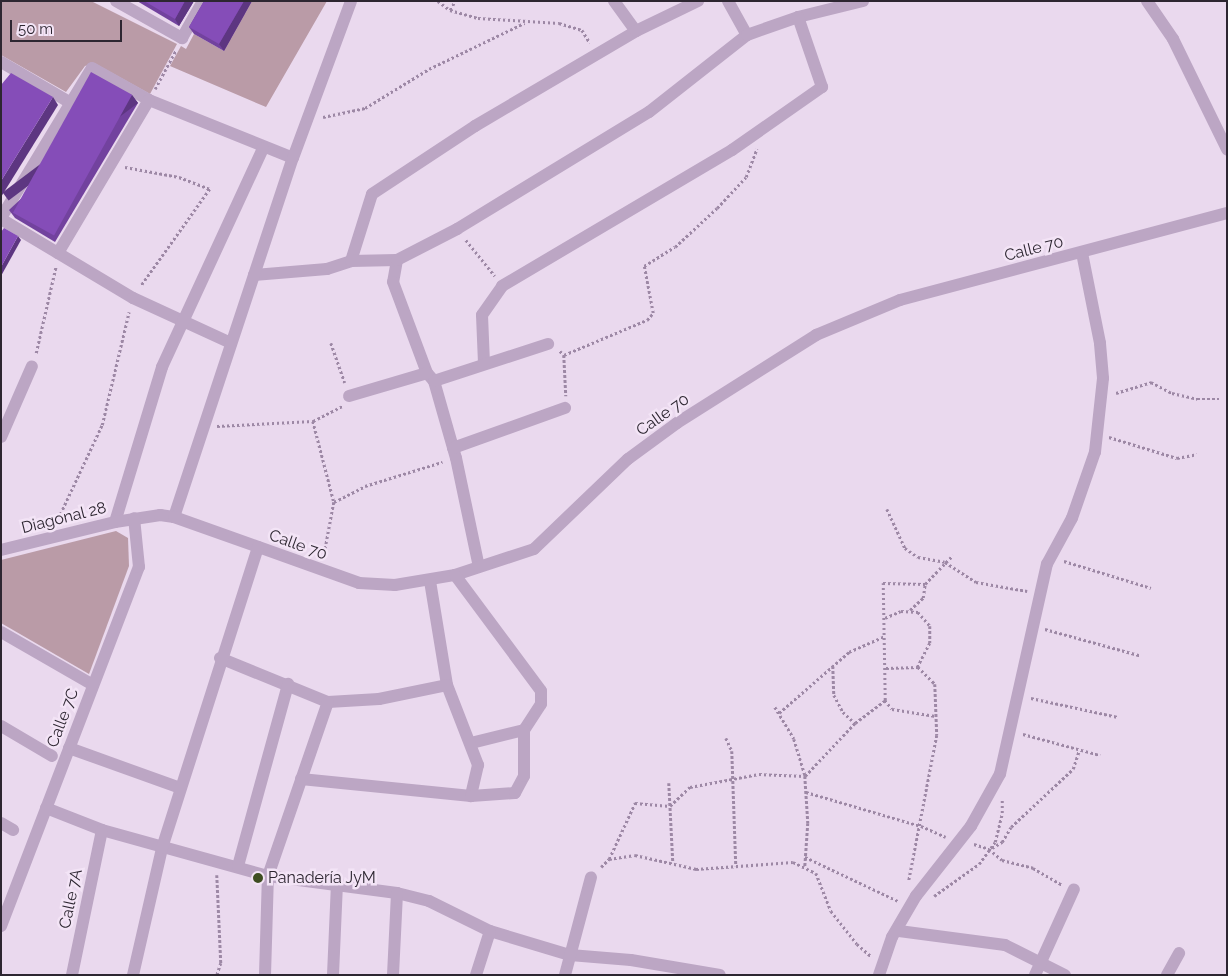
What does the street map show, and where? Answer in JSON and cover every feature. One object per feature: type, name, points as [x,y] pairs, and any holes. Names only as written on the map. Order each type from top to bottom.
[{"type":"street","points":[[123,3],[182,38],[203,1]]},
{"type":"street","points":[[174,517],[206,426],[231,343],[292,158],[351,1]]},
{"type":"street","points":[[614,1],[636,31]]},
{"type":"street","points":[[351,260],[372,194],[475,126],[636,31],[698,1]]},
{"type":"street","points":[[728,1],[747,35]]},
{"type":"street","points":[[254,276],[327,269],[351,260],[397,260],[457,229],[649,112],[747,35],[798,17],[863,1]]},
{"type":"street","points":[[1146,1],[1173,39],[1227,149]]},
{"type":"street","points":[[484,363],[482,315],[502,286],[612,223],[749,138],[822,87],[798,17]]},
{"type":"street","points":[[1,62],[71,103]]},
{"type":"street","points":[[231,343],[133,298],[1,219],[92,68],[149,100],[263,148],[292,158]]},
{"type":"street","points":[[5,81],[12,69]]},
{"type":"street","points":[[58,253],[149,100]]},
{"type":"street","points":[[115,522],[156,386],[183,322],[263,148]]},
{"type":"street","name":"Calle 70","points":[[134,518],[174,517],[321,571],[373,584],[430,581],[455,575],[534,549],[628,459],[677,423],[816,335],[900,300],[1227,213]]},
{"type":"street","points":[[880,970],[892,937],[899,931],[910,907],[961,840],[1000,774],[1040,593],[1051,556],[1072,518],[1095,452],[1102,401],[1100,343],[1082,253]]},
{"type":"street","points":[[397,260],[392,282],[430,377],[454,453],[479,567]]},
{"type":"street","points":[[349,396],[484,363],[548,344]]},
{"type":"street","points":[[1,437],[32,366]]},
{"type":"street","points":[[454,453],[565,408]]},
{"type":"street","name":"Diagonal 28","points":[[1,550],[134,518]]},
{"type":"street","name":"Calle 7C","points":[[2,922],[139,567],[134,518]]},
{"type":"street","points":[[133,975],[162,848],[220,658],[258,547]]},
{"type":"street","points":[[301,779],[471,796],[515,793],[524,776],[524,730],[541,704],[541,692],[455,575]]},
{"type":"street","points":[[430,581],[447,685],[457,717],[471,743],[478,765],[471,796]]},
{"type":"street","points":[[1,632],[93,686]]},
{"type":"street","points":[[220,658],[288,684],[328,702],[379,699],[447,685]]},
{"type":"street","points":[[238,866],[288,684]]},
{"type":"street","points":[[265,975],[268,876],[328,702]]},
{"type":"street","points":[[1,726],[52,756]]},
{"type":"street","points":[[471,743],[524,730]]},
{"type":"street","points":[[69,748],[180,788]]},
{"type":"street","points":[[46,808],[102,830],[162,848],[238,866],[268,876],[397,892],[429,901],[490,931],[570,955],[640,962],[720,975]]},
{"type":"street","points":[[1,823],[13,830]]},
{"type":"street","name":"Calle 7A","points":[[72,975],[102,830]]},
{"type":"street","points":[[565,975],[591,877]]},
{"type":"street","points":[[333,975],[337,885]]},
{"type":"street","points":[[1035,975],[1039,959],[1074,889]]},
{"type":"street","points":[[393,975],[397,892]]},
{"type":"street","points":[[476,975],[490,931]]},
{"type":"street","points":[[899,931],[1005,945],[1039,959],[1066,975]]},
{"type":"street","points":[[1168,975],[1179,953]]},
{"type":"path","points":[[438,1],[450,10],[478,18],[524,24],[559,23],[582,30],[598,55]]},
{"type":"path","points":[[450,10],[456,1]]},
{"type":"path","points":[[307,119],[365,108],[429,69],[524,24]]},
{"type":"path","points":[[149,100],[182,38]]},
{"type":"path","points":[[564,355],[647,320],[653,313],[644,266],[675,247],[746,177],[757,152],[749,138]]},
{"type":"path","points":[[48,540],[102,425],[133,298],[210,189],[179,176],[112,165]]},
{"type":"path","points":[[457,229],[502,286]]},
{"type":"path","points":[[32,366],[58,253]]},
{"type":"path","points":[[206,426],[313,421],[338,410],[349,396],[331,343]]},
{"type":"path","points":[[548,344],[564,355]]},
{"type":"path","points":[[564,355],[565,408]]},
{"type":"path","points":[[1102,401],[1127,388],[1151,382],[1172,393],[1197,399],[1219,399]]},
{"type":"path","points":[[313,421],[334,502],[321,571]]},
{"type":"path","points":[[1098,435],[1130,441],[1155,453],[1177,458],[1197,454]]},
{"type":"path","points":[[334,502],[365,486],[454,453]]},
{"type":"path","points":[[887,509],[905,548],[918,557],[945,562],[976,582],[1040,593]]},
{"type":"path","points":[[909,611],[923,598],[925,584],[943,568],[945,562],[953,555]]},
{"type":"path","points":[[1051,556],[1151,588]]},
{"type":"path","points":[[925,584],[883,582],[886,668],[885,700],[892,709],[936,716]]},
{"type":"path","points":[[885,618],[909,611],[918,612],[930,626],[930,643],[918,667]]},
{"type":"path","points":[[1032,626],[1139,655]]},
{"type":"path","points":[[779,713],[849,652],[885,636]]},
{"type":"path","points":[[833,666],[834,695],[843,712],[855,723]]},
{"type":"path","points":[[886,668],[918,667],[935,684],[937,735],[921,826],[908,884]]},
{"type":"path","points":[[1017,694],[1118,717]]},
{"type":"path","points":[[591,877],[609,859],[634,803],[670,806],[690,787],[759,774],[805,776],[855,723],[885,700]]},
{"type":"path","points":[[775,707],[794,739],[805,776],[805,867]]},
{"type":"path","points":[[1010,730],[1079,751],[1100,755]]},
{"type":"path","points":[[726,738],[732,752],[736,866]]},
{"type":"path","points":[[989,849],[1002,842],[1012,827],[1074,769],[1079,751]]},
{"type":"path","points":[[805,857],[910,907],[942,892],[979,864],[995,842],[1002,813],[1000,774]]},
{"type":"path","points":[[669,782],[673,862]]},
{"type":"path","points":[[806,792],[921,826],[938,835],[989,849],[1002,860],[1033,868],[1074,889]]},
{"type":"path","points":[[609,859],[635,855],[673,862],[696,869],[793,862],[816,873],[832,911],[880,970]]},
{"type":"path","points":[[216,861],[221,962],[217,975]]},
{"type":"shaded area","points":[[1,1],[91,1],[177,44],[150,94],[94,63],[85,66],[66,92],[1,55]]},
{"type":"shaded area","points":[[252,1],[327,1],[266,107],[170,66],[181,46],[186,49],[194,34],[224,51]]},
{"type":"shaded area","points":[[116,531],[128,538],[129,566],[89,674],[1,623],[1,560]]},
{"type":"building","points":[[144,1],[185,1],[175,19]]},
{"type":"building","points":[[204,1],[244,1],[219,44],[189,27]]},
{"type":"building","points":[[91,72],[132,95],[54,236],[13,213]]},
{"type":"building","points":[[11,73],[53,97],[1,181],[1,85]]},
{"type":"building","points":[[4,228],[18,236],[1,267],[1,232]]},
{"type":"place","name":"Panadería JyM","points":[[258,878]]}]
